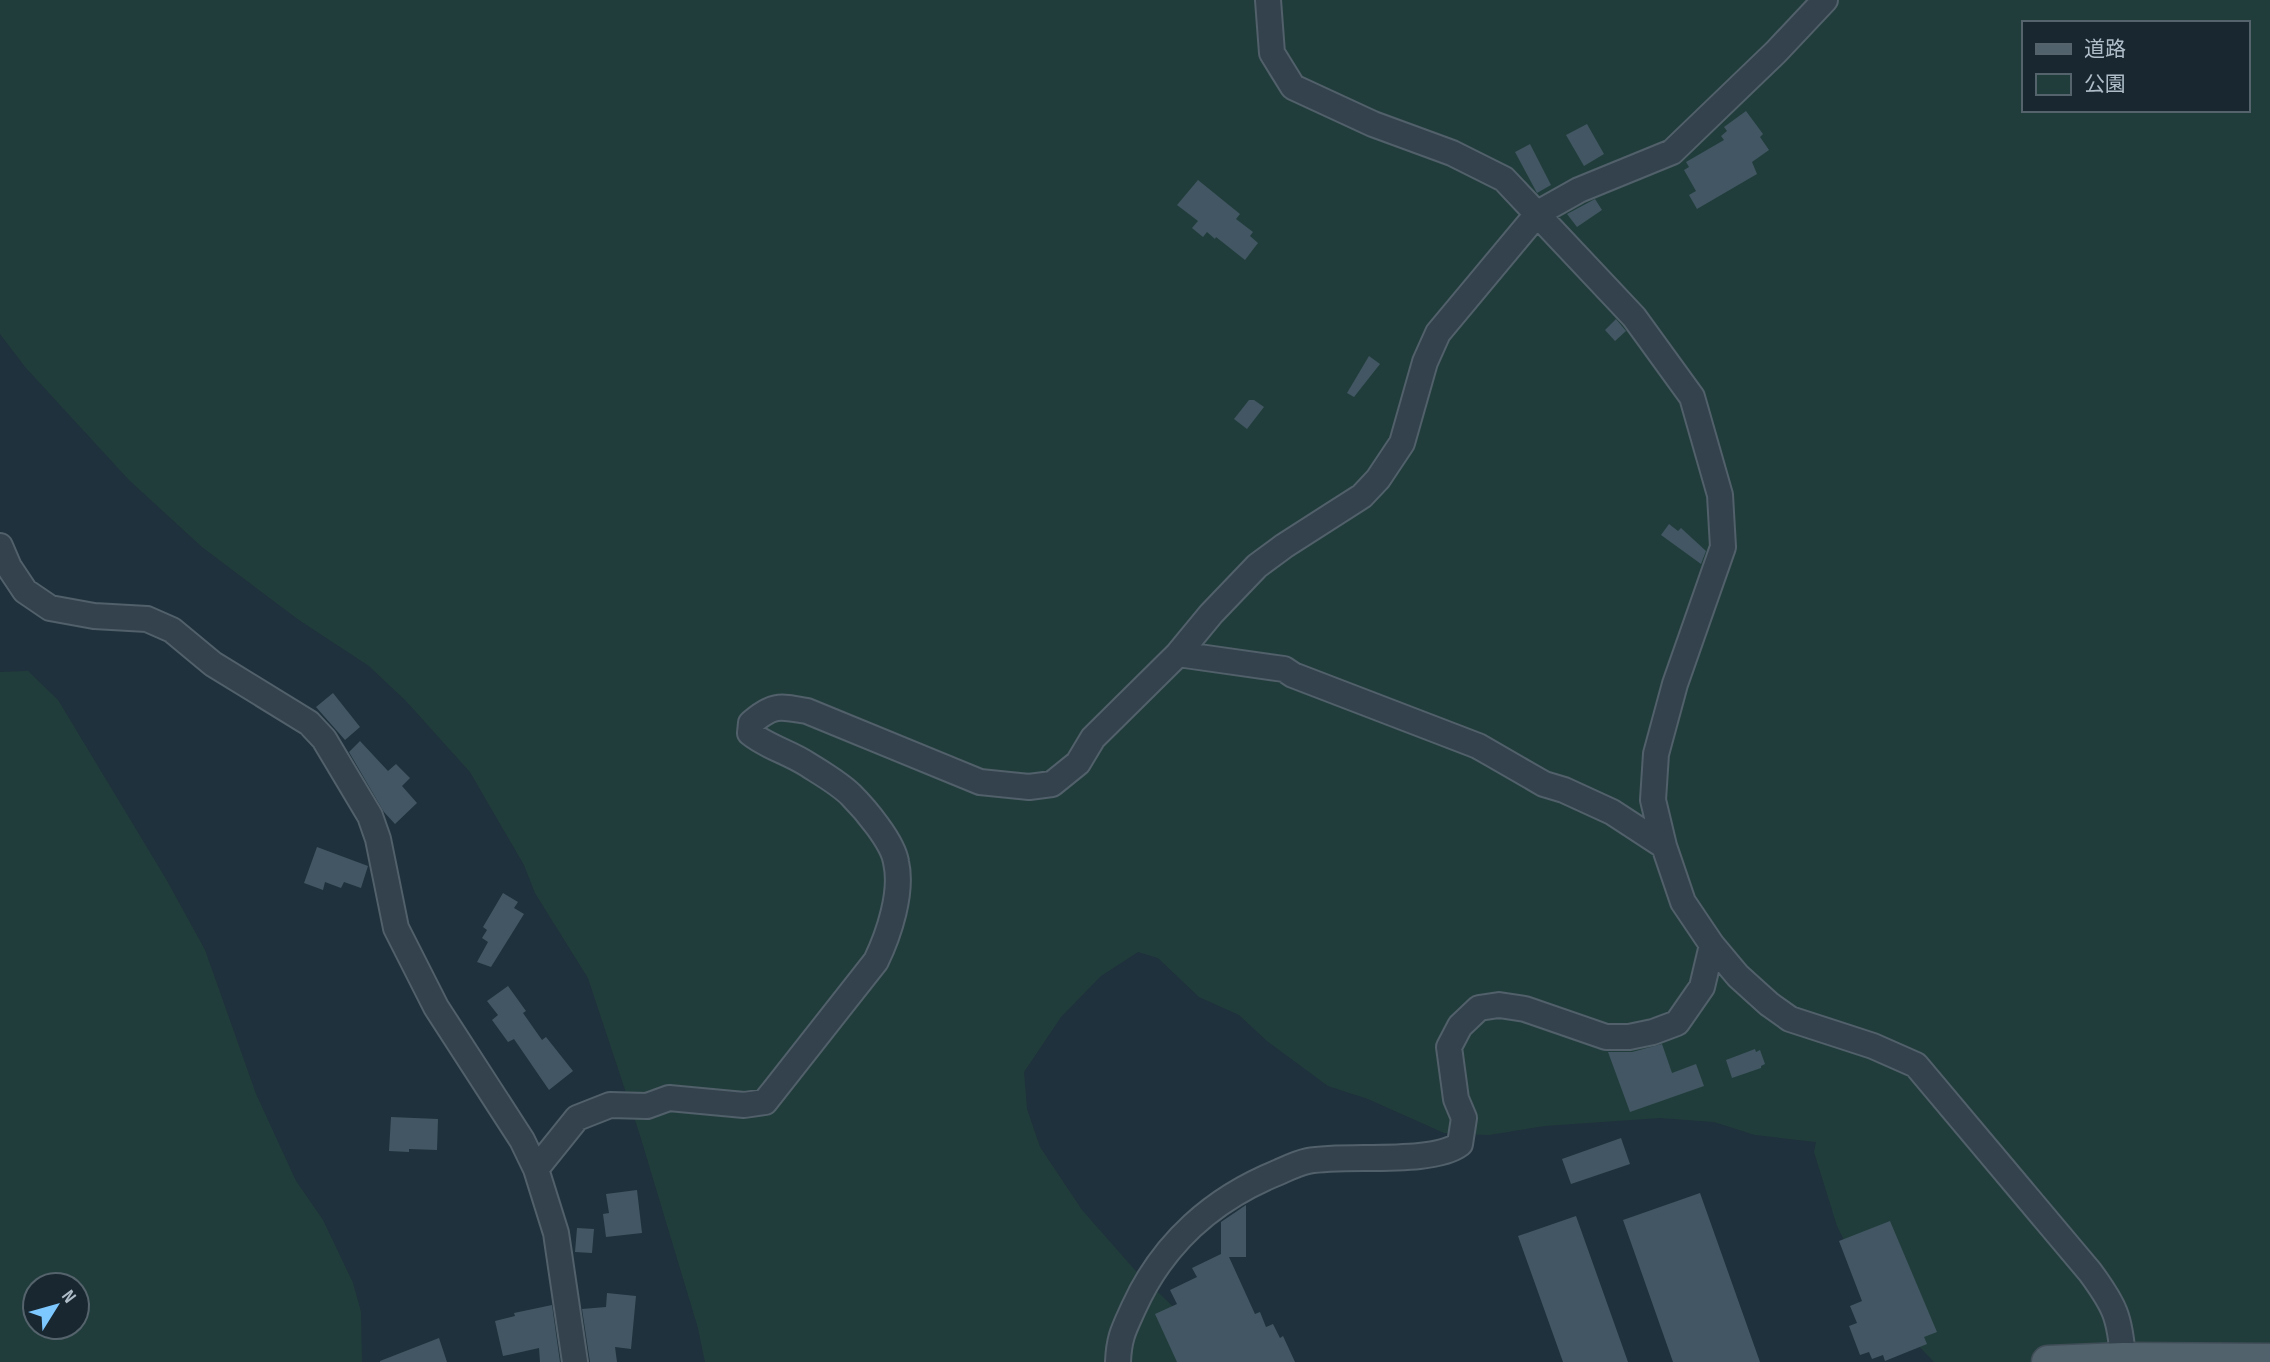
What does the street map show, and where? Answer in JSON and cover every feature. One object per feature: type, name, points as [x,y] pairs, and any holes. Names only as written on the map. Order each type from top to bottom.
[{"type":"main road","points":[[2048,1362],[2123,1359],[2260,1361]]},
{"type":"street","points":[[1268,0],[1272,52],[1293,87],[1373,124],[1452,153],[1504,179],[1634,317],[1692,397],[1720,495],[1723,547],[1675,684],[1656,754],[1653,800],[1664,846],[1684,902],[1712,945],[1738,976],[1790,1019],[1873,1046],[1916,1065],[2072,1250],[2109,1298],[2121,1326],[2123,1359]]},
{"type":"street","points":[[536,1169],[577,1118],[610,1105],[647,1106],[669,1098],[744,1105],[765,1102],[876,961],[889,935],[897,861],[886,839],[850,795],[806,763],[760,741],[750,733],[751,723],[766,710],[780,706],[807,711],[980,782],[1029,787],[1052,785],[1078,763],[1093,738],[1178,654],[1211,614],[1257,566],[1362,496],[1378,479],[1402,443],[1425,362],[1438,333],[1538,213],[1579,190],[1672,152],[1776,52],[1825,0]]},
{"type":"street","points":[[0,546],[25,591],[50,608],[94,616],[147,619],[172,630],[213,664],[309,723],[324,739],[370,816],[378,839],[396,928],[436,1007],[522,1140],[536,1169],[556,1233],[575,1362]]},
{"type":"street","points":[[1178,654],[1284,669],[1478,746],[1544,784],[1612,812],[1664,846]]},
{"type":"street","points":[[1118,1362],[1119,1341],[1145,1283],[1173,1244],[1228,1196],[1306,1161],[1420,1155],[1451,1151],[1461,1144],[1464,1118],[1456,1099],[1449,1047],[1460,1026],[1479,1008],[1499,1005],[1525,1009],[1606,1037],[1629,1037],[1653,1032],[1677,1023],[1702,987],[1712,945]]},
{"type":"green space","points":[[0,0],[2270,0],[2270,1362],[1934,1362],[1873,1298],[1837,1226],[1814,1152],[1816,1142],[1755,1135],[1714,1122],[1660,1118],[1544,1126],[1489,1135],[1444,1133],[1368,1099],[1328,1086],[1267,1041],[1239,1015],[1199,997],[1158,958],[1138,952],[1101,976],[1061,1017],[1024,1072],[1027,1109],[1040,1147],[1082,1210],[1134,1269],[1189,1322],[1244,1362],[705,1362],[698,1328],[639,1132],[588,978],[535,893],[524,865],[470,772],[406,701],[369,666],[299,620],[202,547],[129,480],[26,368],[0,334]]},
{"type":"green space","points":[[28,671],[58,700],[166,879],[205,950],[256,1094],[296,1181],[323,1220],[353,1283],[361,1312],[362,1362],[0,1362],[0,672]]},
{"type":"building","points":[[1746,111],[1763,134],[1760,137],[1769,150],[1752,162],[1757,174],[1697,209],[1689,195],[1696,191],[1684,170],[1689,167],[1686,162],[1724,140],[1721,136],[1727,131],[1724,127]]},
{"type":"building","points":[[1587,124],[1604,154],[1584,166],[1566,135]]},
{"type":"building","points":[[1530,144],[1551,185],[1537,193],[1515,152]]},
{"type":"building","points":[[1198,180],[1240,214],[1236,219],[1253,232],[1250,236],[1258,243],[1245,260],[1207,232],[1203,237],[1192,228],[1198,221],[1177,205]]},
{"type":"building","points":[[1595,199],[1602,210],[1577,227],[1567,214]]},
{"type":"building","points":[[1616,319],[1626,331],[1615,341],[1605,330]]},
{"type":"building","points":[[1369,356],[1380,364],[1354,397],[1347,393]]},
{"type":"building","points":[[1249,400],[1254,400],[1264,407],[1247,429],[1234,419]]},
{"type":"building","points":[[1669,524],[1678,531],[1681,528],[1706,551],[1701,564],[1661,535]]},
{"type":"building","points":[[333,693],[360,727],[345,740],[316,707]]},
{"type":"building","points":[[360,741],[388,771],[396,764],[410,778],[402,786],[417,803],[395,824],[384,812],[349,752]]},
{"type":"building","points":[[317,847],[368,866],[361,888],[344,882],[341,888],[325,882],[323,890],[304,883]]},
{"type":"building","points":[[503,893],[518,902],[514,908],[524,914],[491,967],[477,962],[488,942],[482,938],[487,930],[483,927]]},
{"type":"building","points":[[508,986],[542,1040],[546,1037],[573,1071],[549,1090],[514,1039],[508,1042],[492,1020],[498,1015],[487,1001]]},
{"type":"building","points":[[1662,1044],[1672,1073],[1696,1064],[1704,1086],[1630,1112],[1608,1052],[1632,1052]]},
{"type":"building","points":[[1755,1049],[1756,1052],[1760,1050],[1765,1064],[1761,1068],[1732,1078],[1726,1060]]},
{"type":"building","points":[[391,1117],[438,1119],[437,1150],[389,1151]]},
{"type":"building","points":[[1621,1138],[1630,1164],[1571,1184],[1562,1159]]},
{"type":"building","points":[[637,1190],[642,1233],[606,1237],[603,1214],[609,1213],[606,1194]]},
{"type":"building","points":[[1700,1193],[1760,1362],[1673,1362],[1623,1220]]},
{"type":"building","points":[[1246,1205],[1246,1257],[1229,1257],[1255,1314],[1260,1312],[1266,1327],[1273,1324],[1280,1338],[1283,1336],[1295,1362],[1177,1362],[1155,1314],[1177,1304],[1170,1290],[1197,1277],[1192,1268],[1221,1254],[1221,1222]]},
{"type":"building","points":[[1576,1216],[1628,1362],[1563,1362],[1518,1236]]},
{"type":"building","points":[[1890,1221],[1937,1332],[1924,1337],[1927,1344],[1885,1361],[1883,1355],[1872,1359],[1869,1352],[1860,1355],[1849,1326],[1857,1323],[1850,1306],[1862,1301],[1839,1241]]},
{"type":"building","points":[[577,1228],[594,1229],[592,1253],[575,1252]]},
{"type":"building","points":[[607,1293],[636,1296],[631,1349],[615,1347],[617,1362],[590,1362],[582,1309],[606,1307]]},
{"type":"building","points":[[552,1305],[560,1362],[540,1362],[539,1348],[503,1356],[495,1321],[515,1316],[514,1313]]},
{"type":"building","points":[[439,1338],[447,1362],[380,1362],[380,1361]]}]
